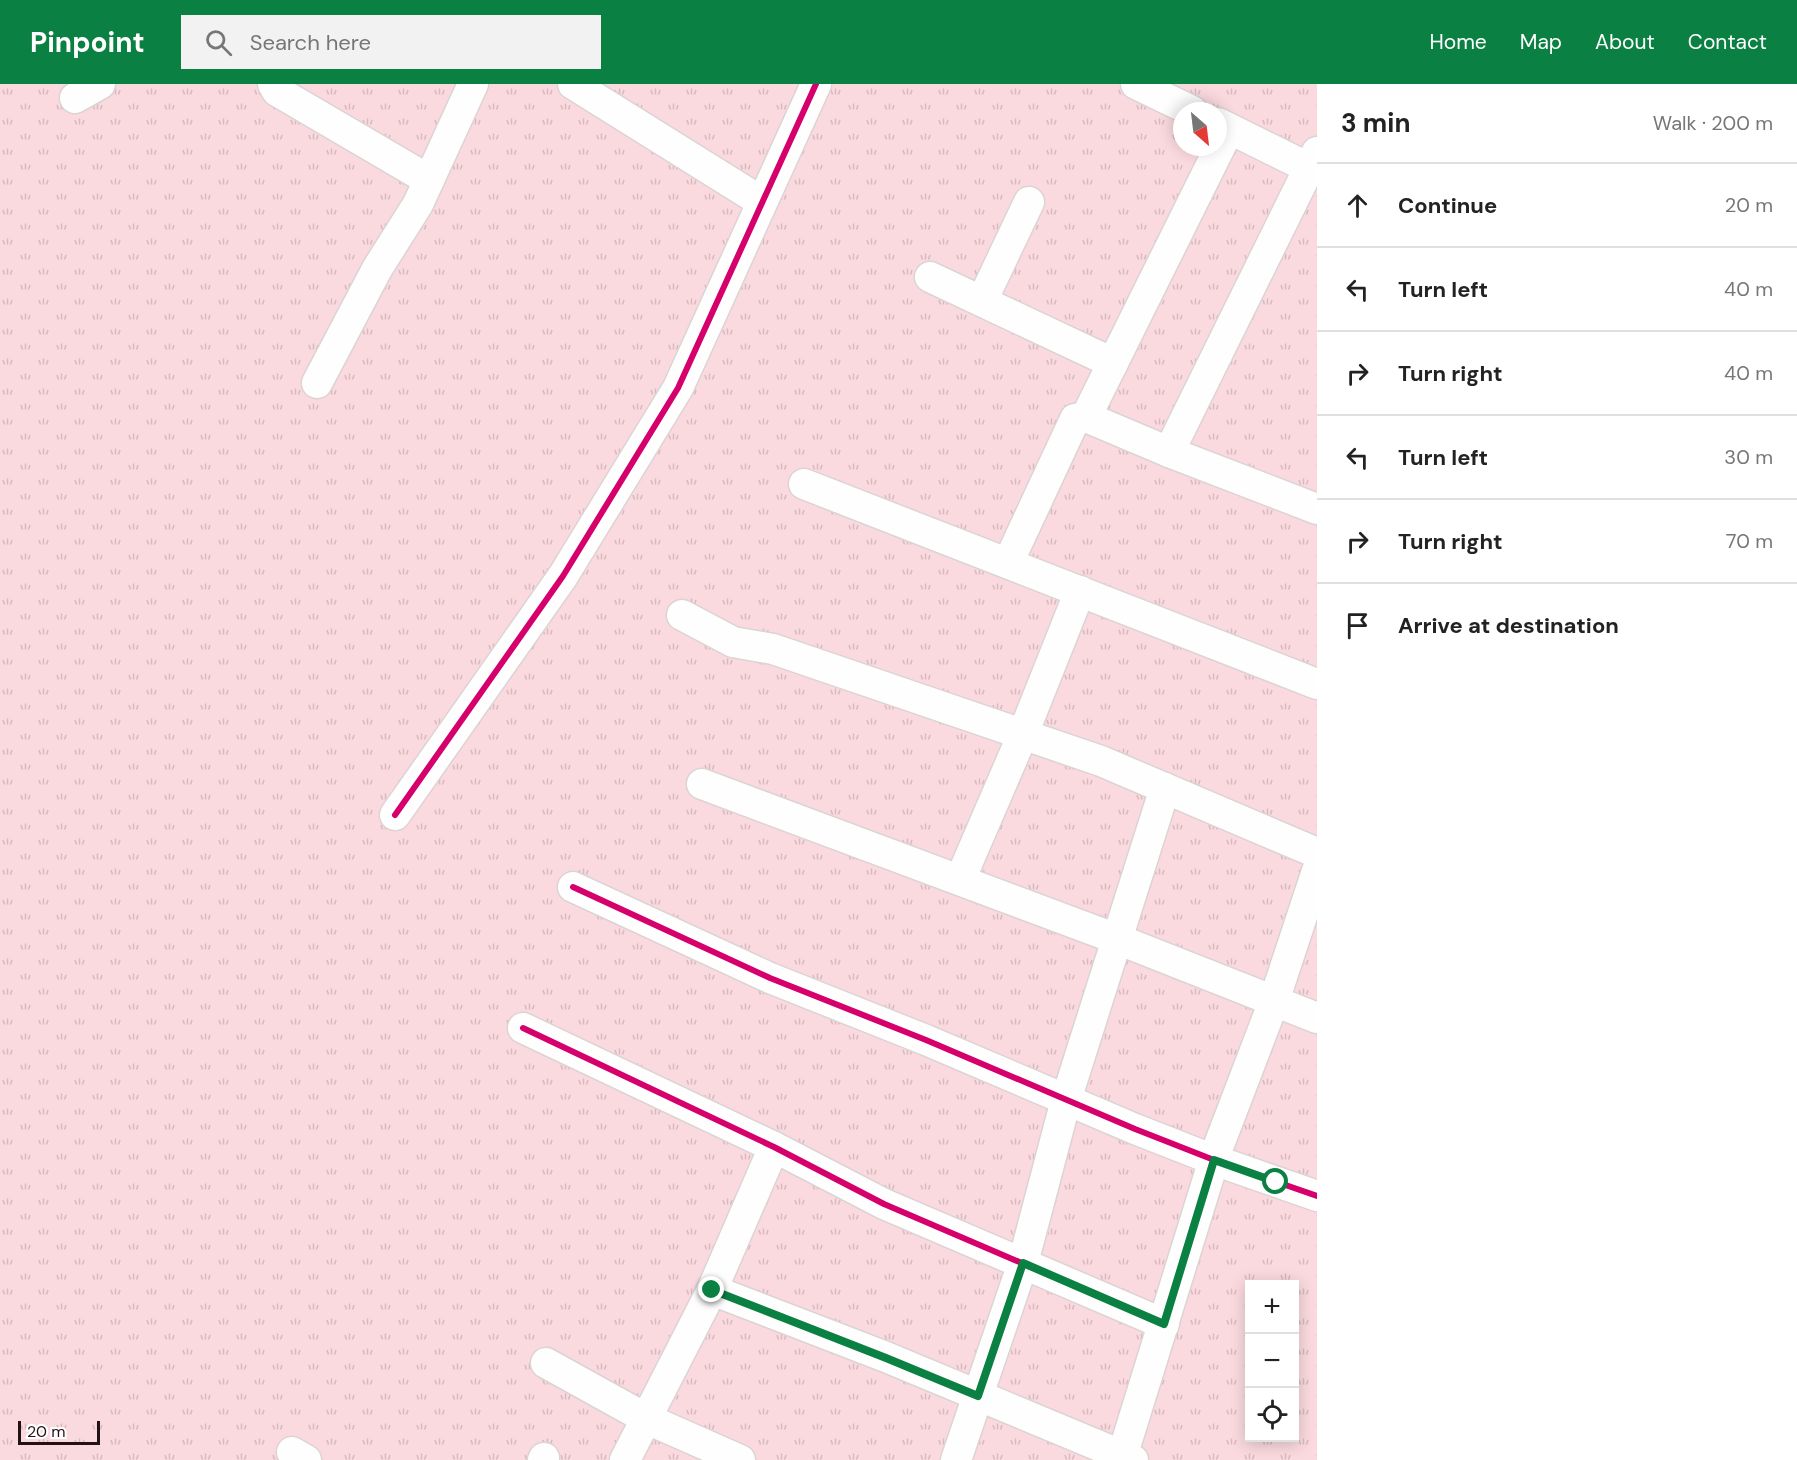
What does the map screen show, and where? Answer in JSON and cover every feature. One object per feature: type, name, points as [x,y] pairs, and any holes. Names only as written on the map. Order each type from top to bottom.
[{"type":"street","points":[[273,84],[277,90],[429,180]]},
{"type":"street","points":[[317,383],[377,269],[418,204],[473,84]]},
{"type":"street","points":[[573,84],[762,202]]},
{"type":"street","points":[[395,815],[563,576],[678,388],[816,84]]},
{"type":"street","points":[[1136,84],[1173,102]]},
{"type":"street","points":[[1169,453],[1312,168],[1227,127]]},
{"type":"street","points":[[1086,417],[1210,156]]},
{"type":"street","points":[[982,301],[1029,202]]},
{"type":"street","points":[[930,277],[1113,363]]},
{"type":"street","points":[[1008,563],[1075,418],[1086,417],[1169,453],[1317,509]]},
{"type":"street","points":[[804,484],[1317,684]]},
{"type":"street","points":[[960,880],[1023,734],[1080,591]]},
{"type":"street","points":[[682,615],[733,642],[772,649],[1101,761],[1317,853]]},
{"type":"street","points":[[702,784],[1117,939],[1317,1018]]},
{"type":"street","points":[[956,1460],[1023,1263],[1066,1100],[1165,788]]},
{"type":"street","points":[[712,1290],[886,1358],[1126,1458],[1214,1160],[1274,1001],[1317,871]]},
{"type":"street","points":[[573,887],[770,978],[926,1040],[1135,1129],[1317,1196]]},
{"type":"street","points":[[523,1028],[774,1147],[884,1204],[1164,1324]]},
{"type":"street","points":[[625,1460],[712,1290],[774,1147]]},
{"type":"street","points":[[546,1363],[647,1419],[740,1460]]},
{"type":"green space","points":[[0,84],[1317,84],[1317,1460],[0,1460]]},
{"type":"cycle path","points":[[395,815],[563,576],[678,388],[816,84]]},
{"type":"cycle path","points":[[573,887],[770,978],[926,1040],[1135,1129],[1317,1196]]},
{"type":"cycle path","points":[[523,1028],[774,1147],[884,1204],[1164,1324]]},
{"type":"route","points":[[712,1290],[978,1396],[1023,1263],[1164,1324],[1214,1160],[1276,1182]]}]
